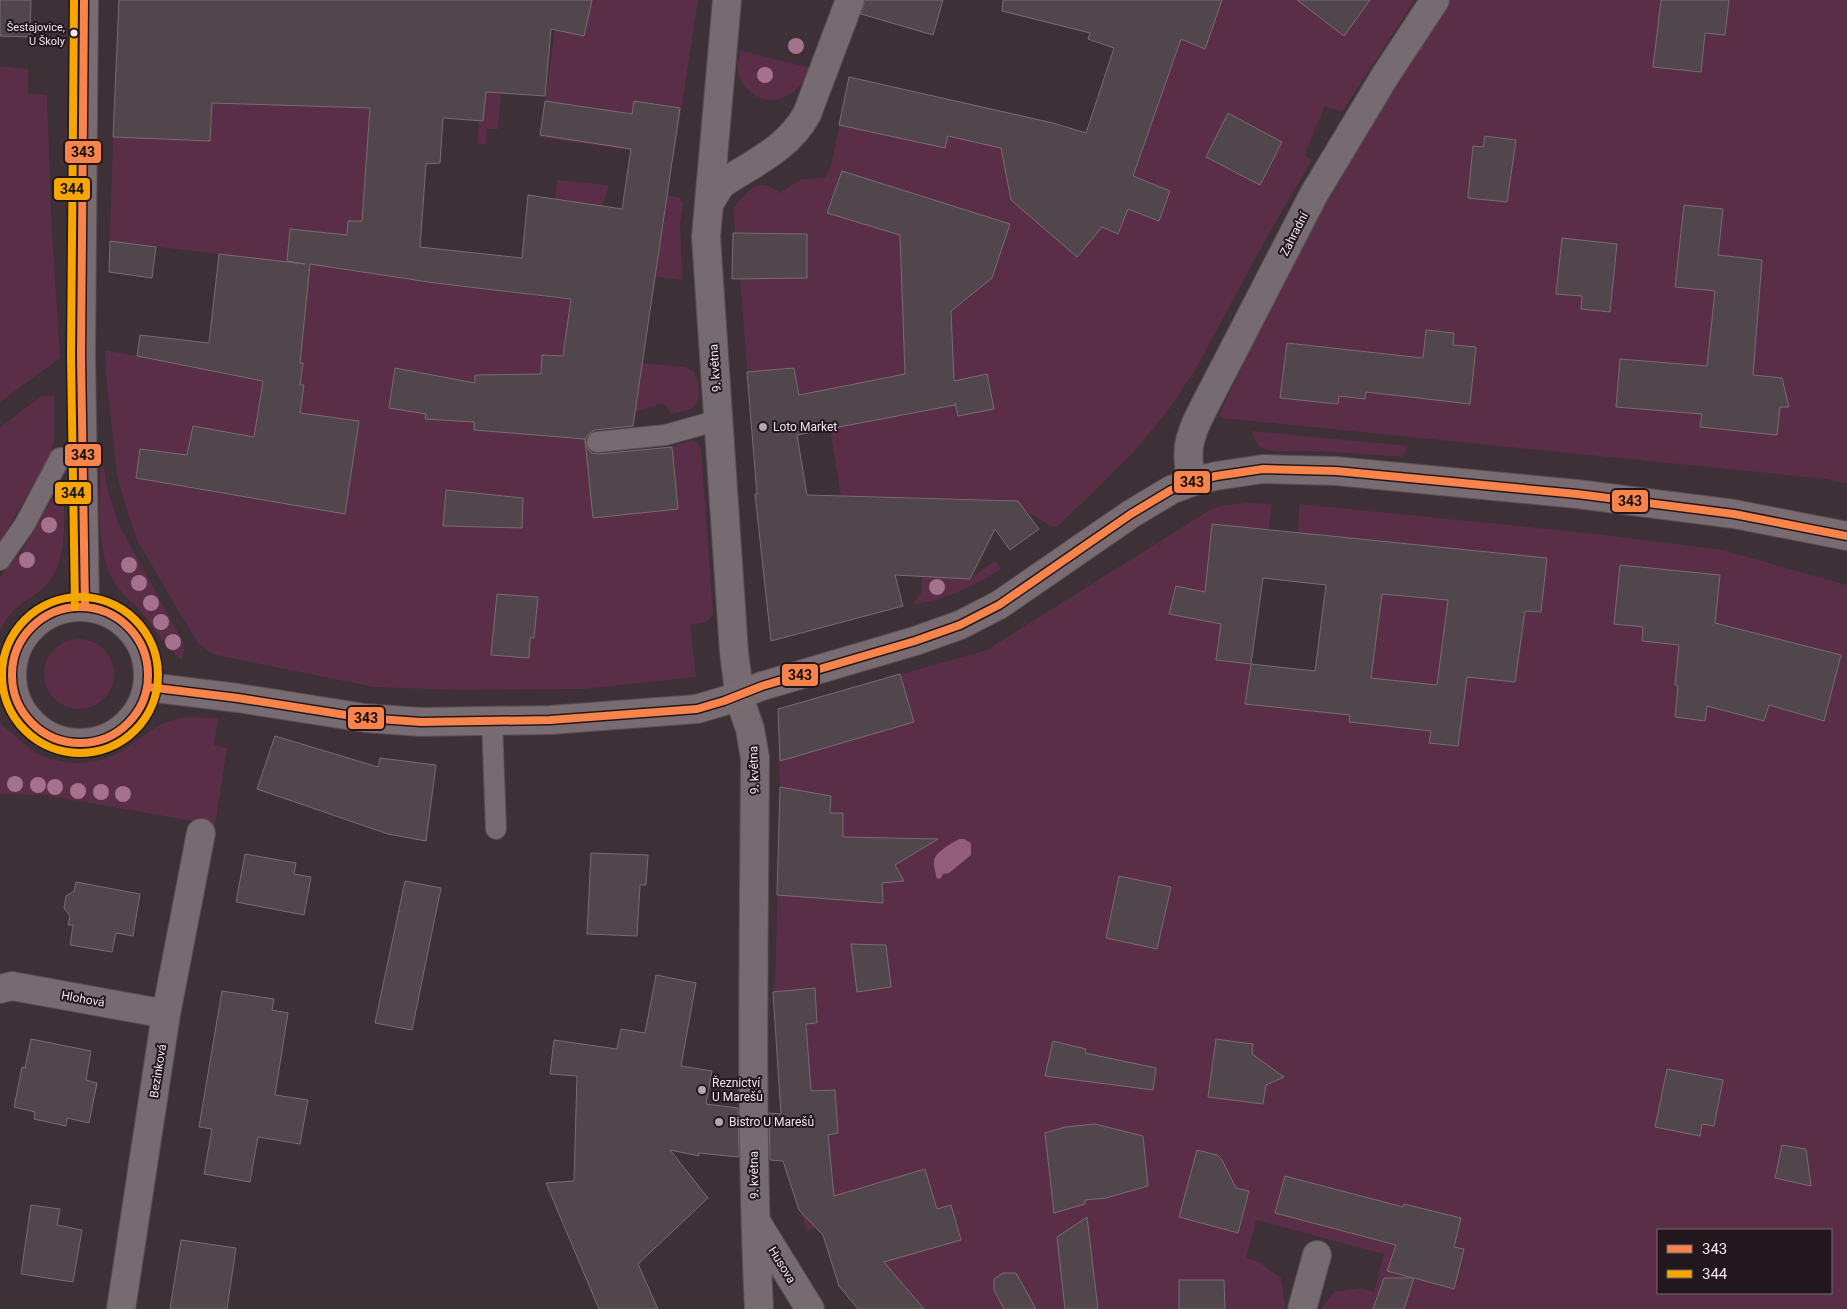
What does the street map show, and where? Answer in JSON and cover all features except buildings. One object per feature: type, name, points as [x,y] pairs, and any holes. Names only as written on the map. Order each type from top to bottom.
[{"type":"street","points":[[84,0],[80,356],[85,606]]},
{"type":"street","name":"9. května","points":[[727,0],[706,237],[734,652],[739,694],[750,729],[755,758],[753,1001],[755,1220],[759,1309]]},
{"type":"street","name":"9. května","points":[[709,204],[720,186],[780,146],[792,137],[800,127],[807,114],[850,0]]},
{"type":"street","name":"Zahradní","points":[[1192,482],[1188,451],[1195,425],[1202,411],[1314,194],[1377,89],[1435,0]]},
{"type":"street","points":[[148,687],[238,698],[365,718],[421,722],[492,722],[599,717],[697,709],[776,681],[915,641],[976,618],[1011,597],[1148,502],[1171,490],[1216,476],[1263,469],[1287,468],[1336,471],[1577,494],[1659,504],[1790,524],[1847,536]]},
{"type":"street","points":[[85,606],[113,614],[125,622],[135,633],[142,645],[149,673],[148,687],[139,710],[123,728],[101,740],[76,743],[53,737],[42,732],[33,724],[6,680],[22,638],[32,627],[43,617],[56,611],[70,607],[85,606]]},
{"type":"street","name":"Bezinková","points":[[121,1309],[166,1014],[201,834]]},
{"type":"street","name":"Hlohová","points":[[0,989],[12,986],[166,1014]]},
{"type":"street","name":"Husova","points":[[755,1220],[810,1309]]},
{"type":"street","points":[[1302,1309],[1317,1255]]},
{"type":"lane","points":[[597,442],[665,435],[719,420]]},
{"type":"lane","points":[[0,560],[25,524],[60,458],[66,458]]},
{"type":"lane","points":[[492,722],[496,829]]},
{"type":"shaded area","points":[[592,0],[698,0],[674,157],[540,137],[555,30],[584,36]]},
{"type":"shaded area","points":[[1222,0],[1415,0],[1342,112],[1325,106],[1304,155],[1312,160],[1267,237],[1195,370],[1169,409],[1133,453],[1057,527],[1051,526],[1009,500],[841,496],[830,429],[797,435],[807,493],[757,492],[740,279],[733,233],[735,231],[734,207],[749,191],[759,185],[765,185],[779,193],[802,179],[825,178],[831,166],[850,77],[1053,123],[1083,132],[1082,135],[1140,156],[1181,39]]},
{"type":"shaded area","points":[[1451,0],[1847,0],[1847,484],[1826,479],[1222,418],[1219,415],[1271,306],[1341,175]]},
{"type":"shaded area","points":[[740,50],[810,68],[801,84],[792,93],[780,99],[765,99],[751,93],[741,81],[738,73]]},
{"type":"shaded area","points":[[0,66],[28,69],[28,93],[47,95],[51,216],[60,358],[0,402]]},
{"type":"shaded area","points":[[488,66],[503,67],[498,129],[487,129],[486,144],[478,144],[479,121],[483,121]]},
{"type":"shaded area","points":[[212,103],[370,108],[362,221],[348,221],[345,270],[543,297],[651,306],[642,363],[684,367],[693,371],[698,384],[698,400],[692,408],[672,414],[663,403],[635,412],[637,397],[598,397],[593,454],[672,447],[693,441],[701,449],[713,614],[706,621],[690,625],[696,677],[583,689],[459,690],[374,687],[216,655],[197,642],[138,542],[130,520],[117,475],[105,350],[246,378],[300,385],[303,363],[300,363],[310,265],[110,241],[113,137],[210,141]]},
{"type":"shaded area","points":[[557,180],[609,185],[600,214],[551,241]]},
{"type":"shaded area","points":[[668,195],[680,198],[683,204],[680,223],[682,280],[655,277]]},
{"type":"shaded area","points":[[42,396],[54,396],[54,441],[51,454],[0,542],[0,427]]},
{"type":"shaded area","points":[[1252,431],[1408,446],[1403,457],[1319,451],[1270,451],[1259,446],[1254,439]]},
{"type":"shaded area","points":[[100,467],[104,467],[106,483],[117,521],[183,642],[184,652],[182,660],[170,650],[142,613],[120,590],[110,573],[105,559],[100,528]]},
{"type":"shaded area","points":[[63,480],[64,536],[62,551],[53,577],[37,593],[17,607],[0,630],[0,577],[21,552]]},
{"type":"shaded area","points":[[1248,503],[1272,504],[1245,703],[1350,715],[1350,538],[1298,533],[1299,504],[1597,534],[1722,550],[1847,585],[1847,1309],[1321,1309],[1334,1292],[1361,1288],[1374,1292],[1384,1254],[1256,1220],[1246,1258],[1259,1262],[1281,1278],[1284,1309],[872,1309],[862,1298],[854,1305],[839,1286],[823,1235],[816,1228],[807,1231],[787,1173],[773,992],[775,986],[780,787],[778,709],[987,650],[1213,508]]},
{"type":"shaded area","points":[[995,561],[1001,569],[980,581],[948,596],[913,604],[921,593],[922,576],[970,579]]},
{"type":"shaded area","points":[[86,639],[99,645],[108,654],[112,660],[114,674],[112,688],[104,699],[93,707],[72,709],[65,707],[54,699],[46,688],[44,667],[46,660],[54,649],[65,641]]},
{"type":"shaded area","points":[[186,717],[218,718],[214,745],[227,748],[215,825],[46,795],[0,794],[0,723],[28,747],[43,756],[54,760],[79,763],[92,762],[116,754],[161,725]]},
{"type":"shaded area","points":[[959,839],[964,839],[971,843],[971,855],[949,873],[943,874],[938,879],[934,865],[937,854]]},
{"type":"transit line","name":"344","points":[[74,0],[71,356],[75,607]]},
{"type":"transit line","name":"343","points":[[84,0],[81,356],[85,607]]},
{"type":"transit line","name":"343","points":[[148,687],[238,698],[365,718],[421,722],[550,720],[697,709],[762,686],[915,641],[960,625],[999,605],[1131,514],[1171,490],[1216,476],[1263,469],[1336,471],[1577,494],[1734,514],[1847,536]]},
{"type":"transit line","name":"344","points":[[72,597],[88,597],[103,600],[117,606],[140,625],[149,638],[155,652],[158,675],[157,690],[149,712],[130,735],[117,744],[103,750],[88,753],[72,753],[57,750],[43,744],[20,725],[11,712],[5,698],[2,683],[2,667],[5,652],[11,638],[30,615],[43,606],[57,600],[72,597]]},
{"type":"transit line","name":"343","points":[[80,607],[106,612],[118,618],[128,627],[137,637],[143,649],[148,675],[143,701],[137,713],[128,723],[118,732],[106,738],[80,743],[54,738],[42,732],[32,723],[23,713],[17,701],[12,675],[17,649],[23,637],[32,627],[42,618],[54,612],[80,607]]},
{"type":"place","name":"Šestajovice, U Školy","points":[[74,33]]},
{"type":"place","name":"Loto Market","points":[[763,427]]},
{"type":"place","name":"Řeznictví U Marešů","points":[[702,1090]]},
{"type":"place","name":"Bistro U Marešů","points":[[719,1122]]}]
